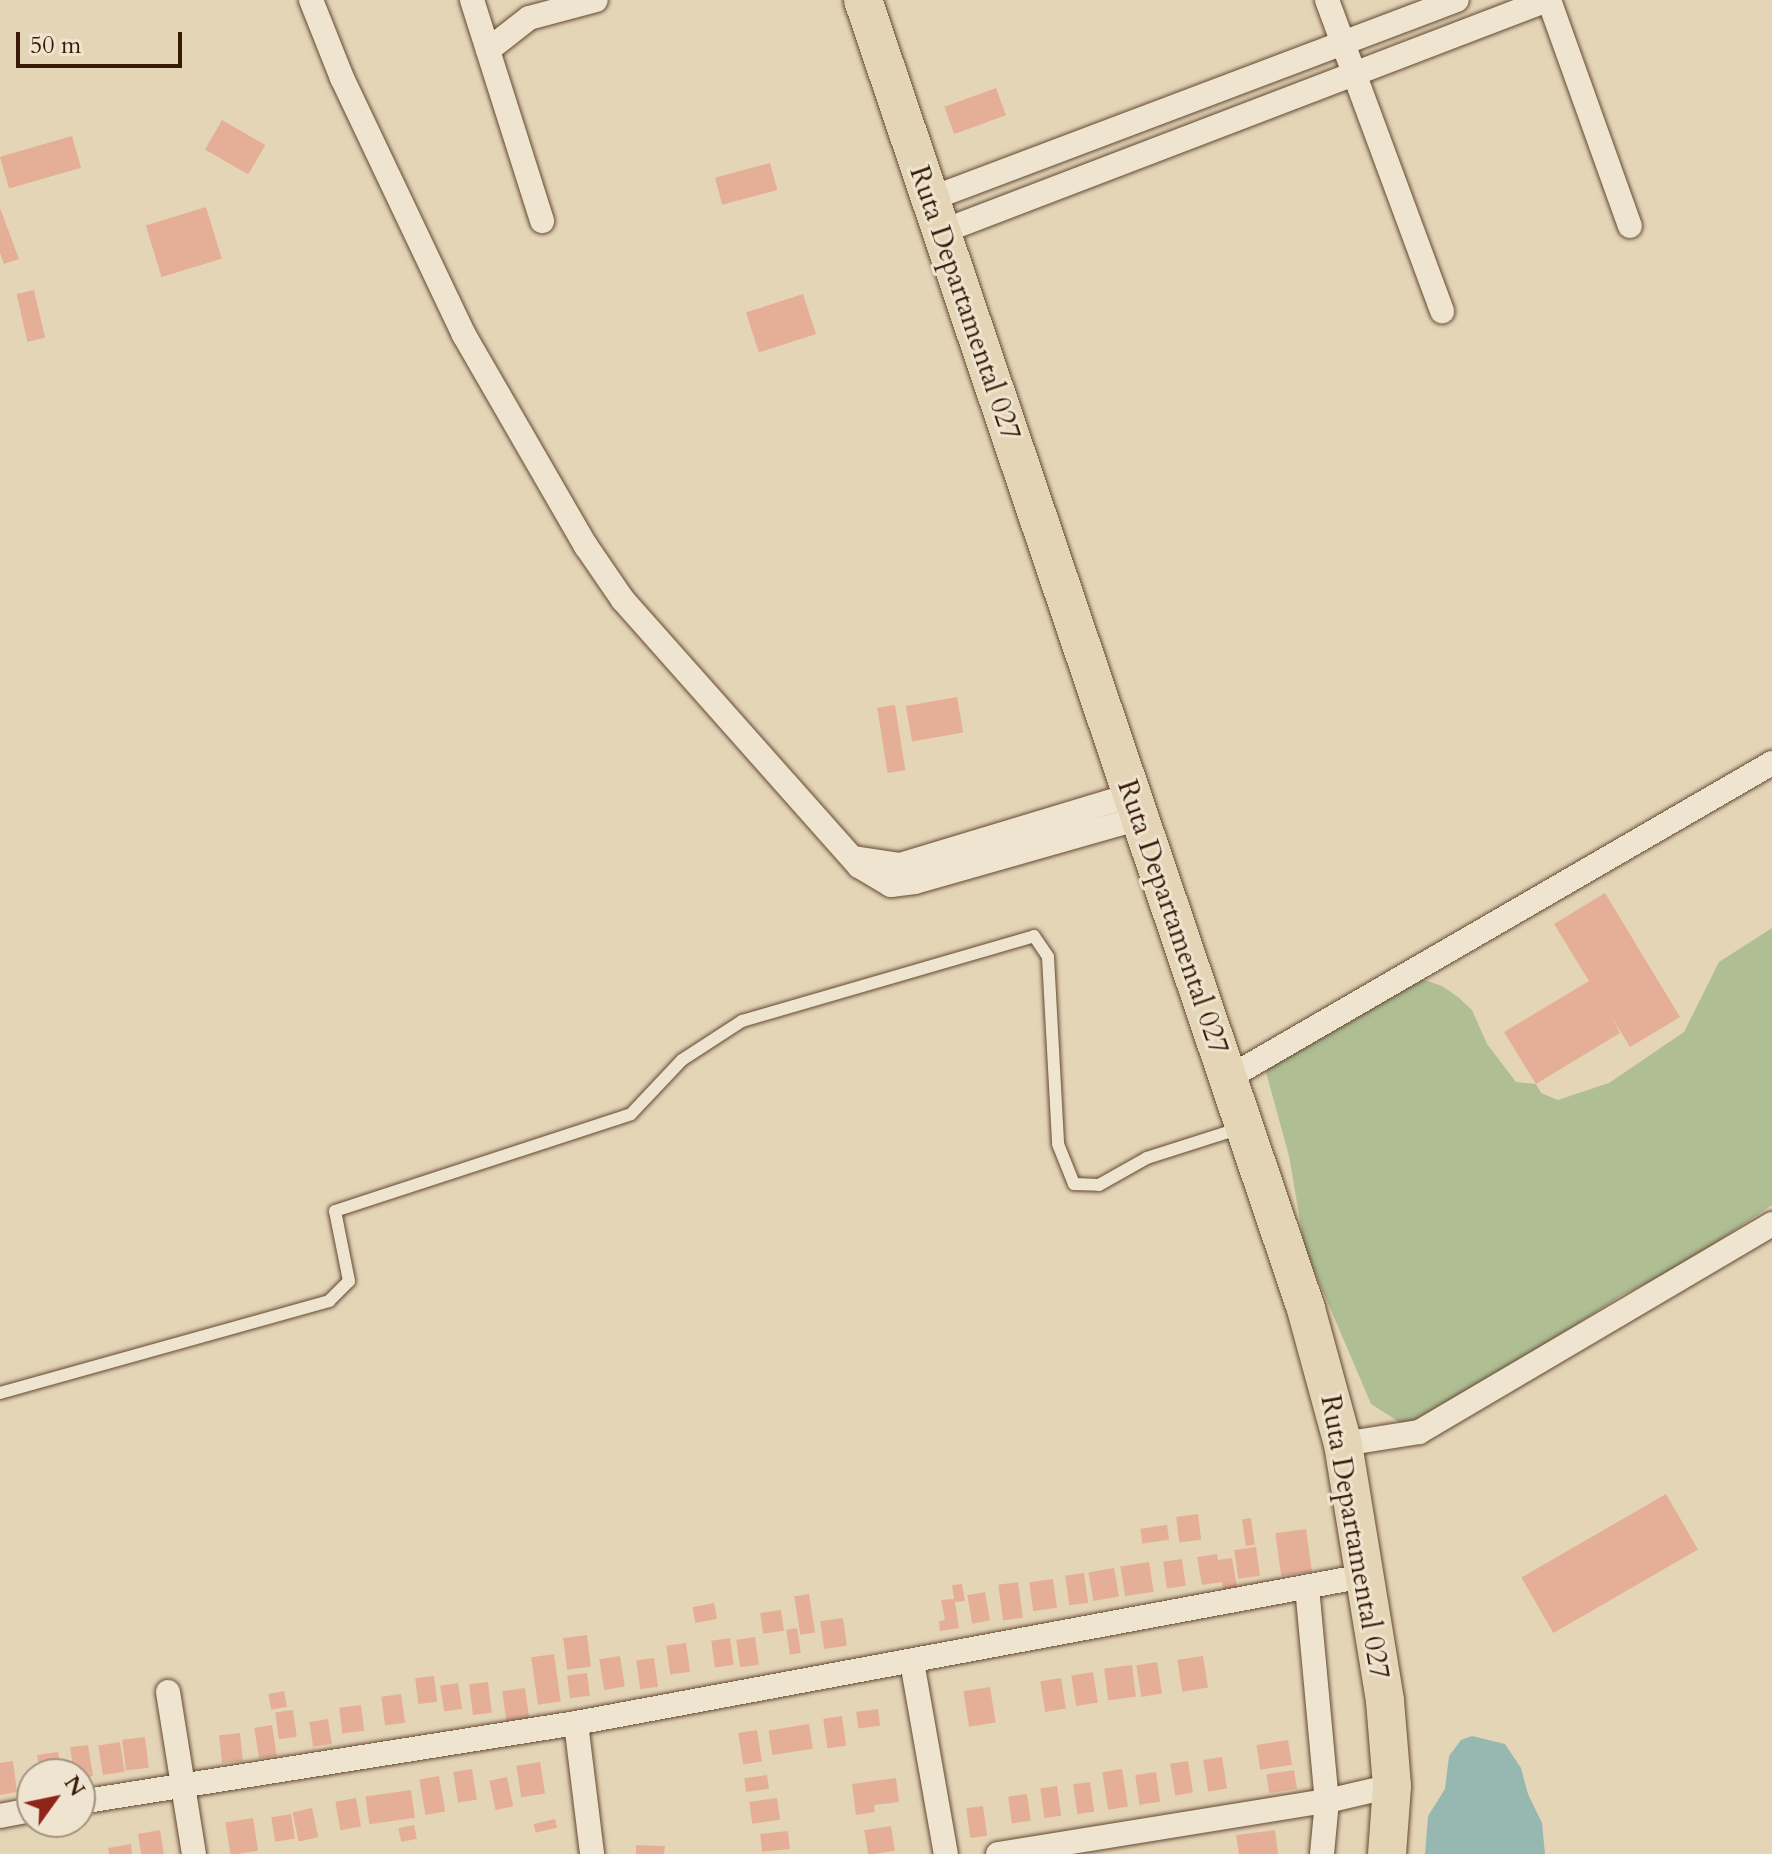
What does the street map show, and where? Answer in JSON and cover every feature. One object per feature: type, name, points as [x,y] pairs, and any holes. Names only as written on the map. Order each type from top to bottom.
[{"type":"main road","name":"Ruta Departamental 027","points":[[863,0],[1306,1309],[1343,1444],[1385,1701],[1392,1786],[1387,1854]]},
{"type":"street","points":[[311,0],[342,78],[464,335],[586,546],[623,600],[851,858],[900,865],[1136,806]]},
{"type":"street","points":[[472,0],[542,221]]},
{"type":"street","points":[[488,50],[529,18],[596,0]]},
{"type":"street","points":[[1327,0],[1442,311]]},
{"type":"street","points":[[936,216],[1343,43],[1457,0]]},
{"type":"street","points":[[936,216],[1354,74],[1548,0],[1630,226]]},
{"type":"street","points":[[1228,1078],[1772,763]]},
{"type":"street","points":[[1343,1444],[1419,1432],[1772,1224]]},
{"type":"street","points":[[96,1799],[576,1723],[1364,1576]]},
{"type":"street","points":[[1307,1587],[1327,1801],[1322,1854]]},
{"type":"street","points":[[912,1662],[946,1854]]},
{"type":"street","points":[[168,1692],[194,1854]]},
{"type":"street","points":[[576,1723],[592,1854]]},
{"type":"street","points":[[998,1854],[1327,1801],[1392,1786]]},
{"type":"lane","points":[[0,1393],[329,1301],[349,1281],[335,1211],[631,1114],[682,1060],[742,1021],[1034,936],[1048,957],[1058,1144],[1074,1184],[1099,1185],[1147,1158],[1245,1127]]},
{"type":"green space","points":[[1772,928],[1772,1205],[1675,1270],[1622,1295],[1537,1350],[1457,1410],[1404,1425],[1371,1404],[1305,1249],[1289,1156],[1264,1065],[1404,973],[1442,986],[1458,997],[1472,1010],[1487,1044],[1516,1082],[1536,1084],[1541,1093],[1558,1100],[1609,1083],[1684,1032],[1719,962]]},
{"type":"water","points":[[1472,1736],[1505,1744],[1521,1768],[1528,1794],[1542,1823],[1545,1854],[1425,1854],[1428,1816],[1445,1789],[1449,1756],[1461,1740]]},
{"type":"building","points":[[996,88],[1006,115],[954,134],[944,107]]},
{"type":"building","points":[[222,120],[265,145],[248,174],[205,149]]},
{"type":"building","points":[[72,136],[81,168],[9,188],[0,157]]},
{"type":"building","points":[[770,163],[777,190],[722,205],[715,178]]},
{"type":"building","points":[[206,207],[222,259],[162,277],[146,225]]},
{"type":"building","points":[[0,208],[19,259],[4,264],[0,253]]},
{"type":"building","points":[[34,290],[45,338],[27,342],[16,294]]},
{"type":"building","points":[[803,294],[816,334],[759,352],[746,313]]},
{"type":"building","points":[[957,697],[963,732],[912,741],[906,706]]},
{"type":"building","points":[[895,705],[905,770],[888,773],[877,708]]},
{"type":"building","points":[[1605,893],[1680,1017],[1630,1047],[1611,1016],[1620,1033],[1536,1084],[1504,1032],[1589,981],[1554,924]]},
{"type":"building","points":[[1666,1494],[1698,1549],[1553,1633],[1521,1578]]},
{"type":"building","points":[[1198,1514],[1201,1540],[1179,1542],[1176,1517]]},
{"type":"building","points":[[1251,1518],[1255,1545],[1246,1546],[1242,1519]]},
{"type":"building","points":[[1167,1525],[1169,1540],[1142,1544],[1140,1529]]},
{"type":"building","points":[[1306,1529],[1312,1572],[1281,1576],[1275,1533]]},
{"type":"building","points":[[1256,1547],[1260,1576],[1238,1579],[1234,1550]]},
{"type":"building","points":[[1217,1554],[1218,1560],[1232,1558],[1237,1587],[1223,1589],[1222,1582],[1202,1585],[1197,1557]]},
{"type":"building","points":[[1182,1559],[1186,1586],[1167,1588],[1163,1562]]},
{"type":"building","points":[[1149,1562],[1154,1592],[1125,1596],[1120,1567]]},
{"type":"building","points":[[1114,1568],[1119,1597],[1093,1601],[1088,1573]]},
{"type":"building","points":[[1084,1573],[1088,1603],[1069,1605],[1065,1576]]},
{"type":"building","points":[[1053,1579],[1057,1608],[1033,1611],[1029,1582]]},
{"type":"building","points":[[1018,1582],[1023,1618],[1003,1620],[998,1585]]},
{"type":"building","points":[[962,1584],[965,1601],[955,1602],[959,1628],[940,1631],[939,1621],[945,1620],[941,1600],[954,1599],[952,1585]]},
{"type":"building","points":[[985,1592],[990,1621],[972,1624],[967,1595]]},
{"type":"building","points":[[809,1594],[815,1633],[800,1635],[794,1596]]},
{"type":"building","points":[[714,1603],[717,1619],[695,1623],[692,1607]]},
{"type":"building","points":[[781,1610],[784,1631],[763,1634],[760,1613]]},
{"type":"building","points":[[843,1618],[847,1646],[824,1649],[820,1621]]},
{"type":"building","points":[[797,1628],[801,1653],[790,1654],[786,1630]]},
{"type":"building","points":[[587,1635],[591,1667],[567,1670],[563,1638]]},
{"type":"building","points":[[755,1637],[759,1665],[740,1667],[736,1640]]},
{"type":"building","points":[[730,1638],[734,1665],[715,1667],[711,1641]]},
{"type":"building","points":[[686,1643],[690,1672],[670,1675],[666,1646]]},
{"type":"building","points":[[554,1654],[561,1702],[538,1705],[531,1657]]},
{"type":"building","points":[[620,1656],[625,1687],[604,1690],[599,1659]]},
{"type":"building","points":[[1203,1656],[1208,1688],[1182,1692],[1177,1660]]},
{"type":"building","points":[[654,1658],[658,1687],[640,1689],[636,1661]]},
{"type":"building","points":[[1157,1662],[1162,1694],[1141,1697],[1136,1665]]},
{"type":"building","points":[[1132,1665],[1136,1697],[1108,1700],[1104,1668]]},
{"type":"building","points":[[1093,1672],[1098,1703],[1076,1706],[1071,1675]]},
{"type":"building","points":[[587,1673],[590,1696],[570,1698],[567,1675]]},
{"type":"building","points":[[434,1676],[437,1702],[418,1704],[415,1678]]},
{"type":"building","points":[[1061,1678],[1066,1709],[1045,1712],[1040,1681]]},
{"type":"building","points":[[488,1682],[492,1713],[473,1715],[469,1684]]},
{"type":"building","points":[[458,1683],[462,1709],[444,1711],[440,1686]]},
{"type":"building","points":[[990,1687],[996,1723],[969,1727],[963,1691]]},
{"type":"building","points":[[525,1688],[529,1718],[506,1721],[502,1691]]},
{"type":"building","points":[[284,1691],[287,1707],[271,1710],[268,1694]]},
{"type":"building","points":[[401,1694],[405,1723],[385,1726],[381,1697]]},
{"type":"building","points":[[361,1705],[364,1731],[342,1733],[339,1708]]},
{"type":"building","points":[[878,1709],[880,1726],[858,1729],[856,1712]]},
{"type":"building","points":[[293,1710],[297,1737],[279,1739],[275,1713]]},
{"type":"building","points":[[842,1716],[846,1746],[827,1748],[823,1719]]},
{"type":"building","points":[[328,1719],[332,1744],[313,1747],[309,1722]]},
{"type":"building","points":[[809,1724],[813,1749],[772,1755],[769,1730]]},
{"type":"building","points":[[272,1725],[277,1756],[259,1758],[254,1728]]},
{"type":"building","points":[[757,1730],[762,1762],[743,1765],[738,1733]]},
{"type":"building","points":[[240,1733],[243,1761],[222,1763],[219,1735]]},
{"type":"building","points":[[145,1737],[149,1768],[126,1771],[122,1740]]},
{"type":"building","points":[[1288,1740],[1292,1765],[1260,1770],[1256,1745]]},
{"type":"building","points":[[120,1742],[125,1772],[103,1775],[98,1745]]},
{"type":"building","points":[[88,1745],[90,1758],[72,1758],[70,1747]]},
{"type":"building","points":[[58,1752],[59,1758],[37,1758],[37,1755]]},
{"type":"building","points":[[1222,1757],[1227,1789],[1208,1792],[1203,1760]]},
{"type":"building","points":[[13,1761],[16,1792],[0,1795],[0,1763]]},
{"type":"building","points":[[1188,1761],[1193,1793],[1175,1795],[1170,1764]]},
{"type":"building","points":[[540,1762],[545,1794],[521,1797],[516,1766]]},
{"type":"building","points":[[472,1769],[477,1800],[458,1803],[453,1772]]},
{"type":"building","points":[[1122,1769],[1128,1807],[1108,1810],[1102,1772]]},
{"type":"building","points":[[1294,1770],[1297,1789],[1269,1793],[1266,1774]]},
{"type":"building","points":[[1156,1772],[1160,1802],[1139,1805],[1135,1775]]},
{"type":"building","points":[[767,1775],[769,1789],[746,1792],[744,1778]]},
{"type":"building","points":[[439,1776],[445,1811],[426,1815],[419,1779]]},
{"type":"building","points":[[507,1777],[513,1806],[496,1810],[489,1781]]},
{"type":"building","points":[[896,1778],[899,1802],[874,1805],[875,1812],[856,1815],[852,1784]]},
{"type":"building","points":[[1090,1782],[1094,1812],[1077,1814],[1073,1784]]},
{"type":"building","points":[[1057,1786],[1061,1816],[1044,1818],[1040,1788]]},
{"type":"building","points":[[411,1790],[415,1818],[369,1824],[365,1796]]},
{"type":"building","points":[[1027,1794],[1031,1821],[1012,1823],[1008,1797]]},
{"type":"building","points":[[356,1798],[361,1827],[340,1830],[335,1802]]},
{"type":"building","points":[[777,1798],[780,1820],[752,1824],[749,1802]]},
{"type":"building","points":[[983,1806],[987,1836],[970,1838],[966,1808]]},
{"type":"building","points":[[312,1808],[318,1837],[299,1842],[292,1812]]},
{"type":"building","points":[[291,1814],[295,1839],[275,1842],[271,1817]]},
{"type":"building","points":[[253,1818],[258,1851],[230,1854],[225,1822]]},
{"type":"building","points":[[555,1819],[557,1828],[536,1833],[534,1824]]},
{"type":"building","points":[[414,1825],[417,1839],[401,1842],[398,1828]]},
{"type":"building","points":[[891,1826],[895,1851],[868,1854],[864,1830]]},
{"type":"building","points":[[160,1830],[164,1854],[141,1854],[138,1834]]},
{"type":"building","points":[[1275,1830],[1278,1854],[1239,1854],[1236,1835]]},
{"type":"building","points":[[788,1831],[790,1849],[762,1852],[760,1834]]},
{"type":"building","points":[[131,1844],[132,1854],[109,1854],[108,1848]]},
{"type":"building","points":[[636,1845],[665,1846],[664,1854],[636,1854]]}]
